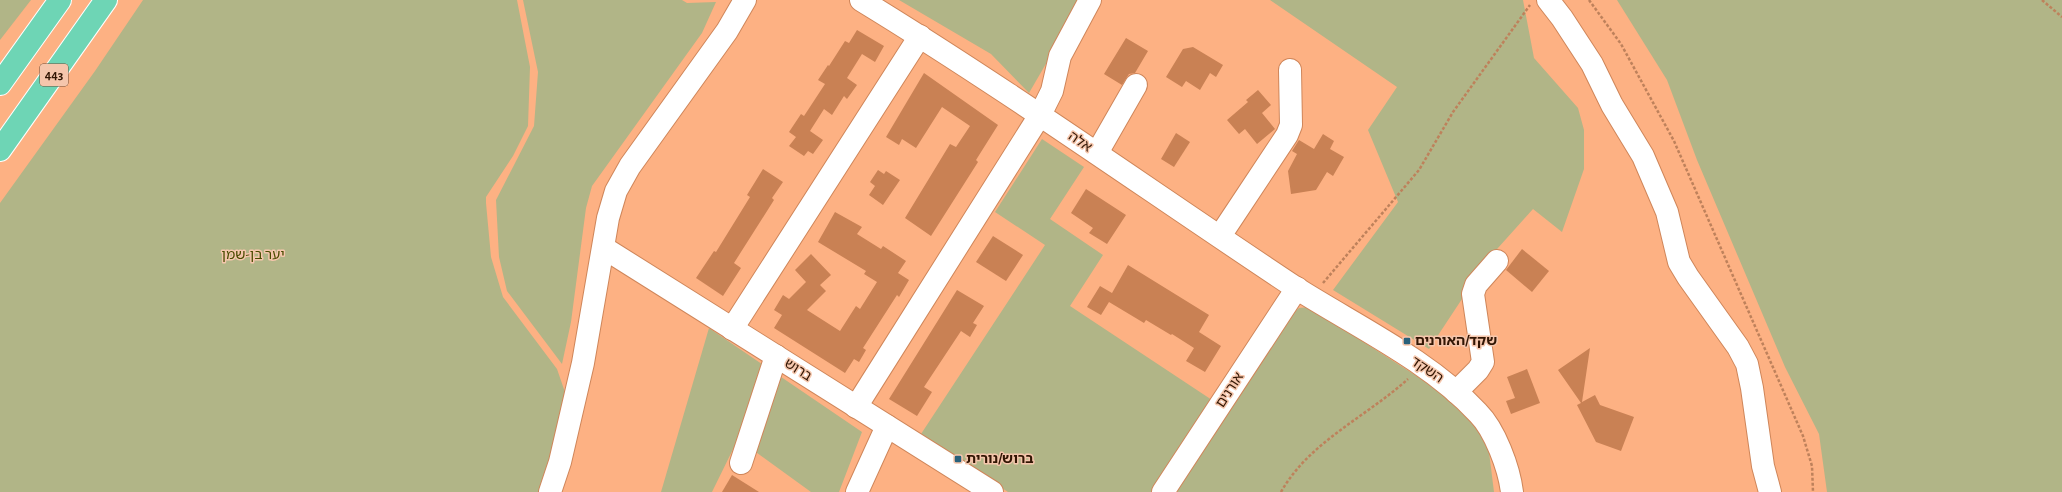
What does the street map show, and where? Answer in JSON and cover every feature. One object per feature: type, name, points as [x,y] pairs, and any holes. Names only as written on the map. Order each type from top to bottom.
[{"type":"highway","name":"443","points":[[0,84],[60,0]]},
{"type":"highway","name":"443","points":[[0,150],[106,0]]},
{"type":"street","points":[[550,492],[560,462],[583,363],[608,218],[616,191],[630,166],[727,31],[745,0]]},
{"type":"street","name":"אלה","points":[[861,0],[920,36],[1040,115],[1304,292]]},
{"type":"street","points":[[856,407],[1040,115],[1052,91],[1060,56],[1090,0]]},
{"type":"street","points":[[1548,0],[1562,18],[1592,64],[1612,105],[1643,156],[1667,212],[1679,262],[1738,347],[1746,364],[1752,388],[1763,466],[1770,492]]},
{"type":"street","points":[[732,329],[920,36]]},
{"type":"street","points":[[1220,236],[1287,135],[1291,125],[1290,70]]},
{"type":"street","points":[[1097,153],[1136,85]]},
{"type":"street","name":"ברוש","points":[[604,248],[992,492]]},
{"type":"street","points":[[1456,392],[1483,362],[1473,294],[1476,286],[1497,261]]},
{"type":"street","name":"השקד","points":[[1304,292],[1442,378],[1480,414],[1501,451],[1512,492]]},
{"type":"street","name":"אורנים","points":[[1163,492],[1304,292]]},
{"type":"street","points":[[741,464],[776,356]]},
{"type":"street","points":[[857,492],[887,426]]},
{"type":"path","points":[[1304,292],[1420,170],[1453,112],[1533,0]]},
{"type":"path","points":[[1589,0],[1621,44],[1674,141],[1803,436],[1812,466],[1813,492]]},
{"type":"path","points":[[2042,0],[2062,17]]},
{"type":"path","points":[[1281,492],[1288,479],[1308,456],[1396,390],[1420,365]]},
{"type":"green space","points":[[0,0],[31,0],[0,40]]},
{"type":"green space","name":"יער בן-שמן","points":[[143,0],[517,0],[530,67],[528,126],[513,156],[486,197],[486,203],[491,257],[503,297],[557,369],[567,398],[541,492],[0,492],[0,203],[95,71]]},
{"type":"green space","points":[[523,0],[682,0],[687,3],[716,2],[702,33],[592,186],[586,208],[571,322],[562,364],[507,291],[499,257],[496,200],[534,126],[538,72]]},
{"type":"green space","points":[[899,0],[1083,0],[1029,93],[991,54]]},
{"type":"green space","points":[[1270,0],[1523,0],[1534,58],[1578,108],[1584,130],[1584,169],[1562,232],[1533,209],[1489,258],[1429,349],[1333,290],[1398,202],[1368,130],[1397,87]]},
{"type":"green space","points":[[1617,0],[2062,0],[2062,492],[1827,492],[1819,434],[1785,367],[1697,160],[1667,80]]},
{"type":"green space","points":[[1042,139],[1084,167],[1050,219],[1103,255],[1070,306],[1212,400],[1151,492],[1008,492],[921,434],[1045,245],[995,212]]},
{"type":"green space","points":[[1309,307],[1440,391],[1476,425],[1489,452],[1494,492],[1176,492],[1290,316],[1299,308]]},
{"type":"green space","points":[[709,328],[862,432],[839,492],[811,492],[738,439],[712,492],[661,492]]},
{"type":"building","points":[[857,30],[884,46],[875,62],[862,54],[847,78],[857,85],[847,99],[844,96],[832,115],[824,109],[810,131],[823,140],[813,154],[808,151],[804,156],[789,146],[796,137],[789,132],[801,114],[804,116],[825,84],[818,80],[828,65],[829,66],[845,41],[849,43]]},
{"type":"building","points":[[1126,38],[1148,51],[1135,73],[1129,74],[1122,85],[1104,74]]},
{"type":"building","points":[[1193,47],[1223,65],[1216,77],[1210,73],[1200,90],[1186,81],[1182,87],[1166,77],[1183,49]]},
{"type":"building","points":[[924,73],[998,125],[976,160],[978,162],[931,236],[905,218],[950,144],[956,147],[970,126],[942,107],[916,148],[902,139],[899,145],[886,137]]},
{"type":"building","points":[[1258,90],[1271,105],[1262,113],[1275,129],[1257,144],[1245,129],[1239,134],[1227,120],[1248,102],[1246,100]]},
{"type":"building","points":[[1176,133],[1190,142],[1174,167],[1161,159]]},
{"type":"building","points":[[1323,134],[1334,141],[1330,149],[1344,157],[1333,176],[1327,172],[1316,190],[1291,194],[1288,171],[1297,154],[1292,151],[1299,140],[1314,149]]},
{"type":"building","points":[[763,169],[783,182],[772,198],[774,200],[734,263],[741,268],[723,296],[696,278],[714,251],[716,252],[750,197],[747,195]]},
{"type":"building","points":[[878,170],[884,174],[886,171],[900,180],[883,205],[869,195],[875,186],[870,182]]},
{"type":"building","points":[[1086,189],[1126,215],[1107,244],[1089,233],[1093,228],[1071,213]]},
{"type":"building","points":[[835,212],[862,227],[857,234],[881,249],[883,246],[906,261],[898,273],[909,280],[899,297],[897,295],[863,348],[866,350],[859,362],[854,359],[845,373],[774,328],[782,315],[774,310],[783,295],[789,299],[806,282],[795,270],[811,254],[831,275],[820,285],[826,291],[807,310],[840,331],[856,306],[860,309],[877,282],[864,274],[866,271],[818,242]]},
{"type":"building","points":[[993,236],[1023,255],[1006,281],[976,262]]},
{"type":"building","points":[[1522,249],[1549,271],[1532,292],[1506,270]]},
{"type":"building","points":[[1128,265],[1209,315],[1199,332],[1221,346],[1205,372],[1186,361],[1194,348],[1172,334],[1171,335],[1146,320],[1144,323],[1109,302],[1101,315],[1087,307],[1100,286],[1112,293]]},
{"type":"building","points":[[957,290],[984,306],[973,323],[977,325],[970,337],[961,331],[924,387],[932,392],[917,416],[889,399]]},
{"type":"building","points":[[1590,348],[1582,402],[1595,395],[1600,405],[1634,417],[1621,451],[1596,442],[1577,405],[1581,403],[1558,370]]},
{"type":"building","points":[[1527,369],[1540,403],[1511,414],[1506,401],[1515,398],[1507,377]]},
{"type":"building","points":[[732,475],[759,492],[722,492]]},
{"type":"place","name":"שקד/האורנים","points":[[1407,341]]},
{"type":"place","name":"ברוש/נורית","points":[[958,459]]}]
